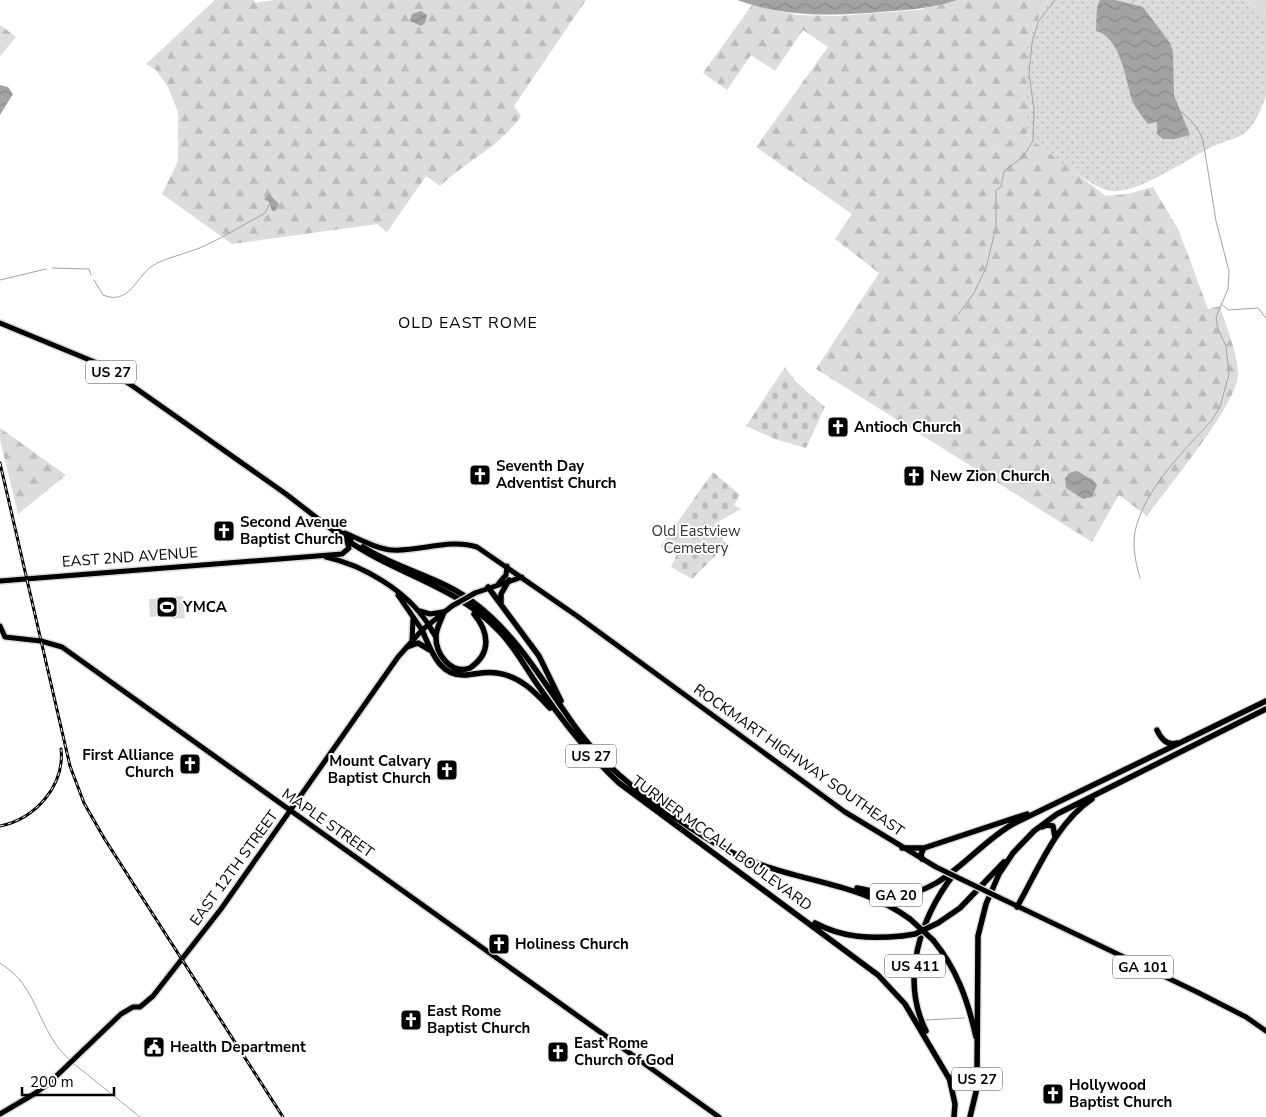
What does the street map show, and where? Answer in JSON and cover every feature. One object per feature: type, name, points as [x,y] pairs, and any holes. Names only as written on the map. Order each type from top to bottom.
[{"type":"highway","name":"TURNER MCCALL BOULEVARD","points":[[338,531],[368,550],[450,586],[477,605],[507,632],[593,750],[620,777],[719,847],[760,865],[866,894],[888,904],[910,919],[934,940],[948,960],[961,985],[977,1041]]},
{"type":"highway","name":"TURNER MCCALL BOULEVARD","points":[[347,540],[368,555],[448,592],[465,602],[500,631],[568,729],[592,757],[632,794],[788,906],[889,984],[913,1016],[950,1080]]},
{"type":"highway","points":[[501,603],[501,594],[509,580]]},
{"type":"highway","points":[[488,587],[546,668],[565,712]]},
{"type":"highway","points":[[428,624],[436,637],[438,650],[444,660],[451,666],[466,670],[481,659],[486,646],[486,632],[484,625],[465,602]]},
{"type":"highway","points":[[436,637],[444,612]]},
{"type":"highway","points":[[422,630],[440,665],[456,675],[497,673],[513,678],[530,687],[568,729]]},
{"type":"highway","points":[[407,646],[418,643],[432,652]]},
{"type":"highway","name":"US 411","points":[[950,1080],[918,1012],[915,1000],[915,973],[919,942],[929,915],[940,894],[966,859],[990,838],[1036,812],[1266,701]]},
{"type":"highway","points":[[977,1041],[978,936],[992,887],[1013,853],[1034,831],[1062,811],[1266,709]]},
{"type":"highway","points":[[1157,730],[1165,742],[1172,744],[1181,742]]},
{"type":"highway","points":[[1017,907],[1055,839],[1079,809],[1114,786]]},
{"type":"highway","points":[[902,848],[924,848],[1036,812]]},
{"type":"highway","points":[[1034,831],[1051,825],[1055,830],[1055,839]]},
{"type":"highway","points":[[922,859],[921,854],[924,848]]},
{"type":"highway","name":"GA 20","points":[[788,906],[824,928],[851,936],[869,938],[915,934],[938,923],[960,908],[1013,853]]},
{"type":"highway","name":"GA 20","points":[[816,880],[889,895],[908,894],[937,884],[966,859]]},
{"type":"highway","name":"US 27","points":[[970,1117],[976,1092],[977,1041]]},
{"type":"highway","name":"US 27","points":[[950,1080],[955,1104],[954,1117]]},
{"type":"main road","name":"TURNER MCCALL BOULEVARD","points":[[0,323],[97,363],[134,387],[347,540]]},
{"type":"main road","name":"TURNER MCCALL BOULEVARD","points":[[330,527],[338,531]]},
{"type":"main road","name":"ROCKMART HIGHWAY SOUTHEAST","points":[[338,531],[393,550],[472,545],[507,566],[874,830],[902,848],[1017,907],[1197,992],[1246,1017],[1266,1031]]},
{"type":"main road","points":[[321,556],[348,551],[347,540]]},
{"type":"main road","points":[[321,556],[354,565],[394,591],[418,610],[428,624]]},
{"type":"main road","name":"EAST 2ND AVENUE","points":[[0,580],[321,556]]},
{"type":"main road","points":[[499,584],[506,575],[507,566]]},
{"type":"main road","name":"EAST 12TH STREET","points":[[0,1114],[34,1094],[64,1069],[121,1014],[133,1007],[140,1007],[153,996],[221,909],[407,646],[422,630],[452,606],[475,593],[522,577]]},
{"type":"main road","points":[[394,591],[422,630]]},
{"type":"main road","points":[[418,610],[430,614],[444,612]]},
{"type":"main road","points":[[412,641],[413,616]]},
{"type":"main road","name":"MAPLE STREET","points":[[0,626],[5,637],[41,641],[62,647],[290,812],[719,1117]]},
{"type":"green space","points":[[215,0],[254,0],[255,3],[274,0],[586,0],[514,106],[521,116],[513,127],[440,186],[426,176],[387,232],[377,224],[232,244],[162,194],[178,161],[178,112],[168,87],[156,70],[146,64]]},
{"type":"green space","points":[[957,0],[1048,0],[1027,42],[1027,136],[1106,196],[1127,194],[1153,187],[1179,231],[1208,309],[1220,306],[1234,351],[1238,376],[1234,390],[1213,426],[1184,467],[1147,516],[1119,495],[1092,542],[816,369],[879,273],[835,239],[852,214],[756,147],[828,47],[803,30],[775,71],[751,55],[727,90],[703,73],[752,5],[797,15],[839,16],[918,10]]},
{"type":"green space","points":[[1048,0],[1245,0],[1266,15],[1266,96],[1255,120],[1243,134],[1214,146],[1135,187],[1121,191],[1110,191],[1091,183],[1027,136],[1027,42]]},
{"type":"green space","points":[[1245,0],[1266,0],[1266,15]]},
{"type":"green space","points":[[0,25],[16,37],[0,56]]},
{"type":"green space","points":[[785,367],[796,382],[825,407],[806,448],[775,439],[746,426]]},
{"type":"green space","points":[[0,428],[66,475],[18,514],[0,440]]},
{"type":"green space","name":"Old Eastview Cemetery","points":[[713,472],[740,495],[734,505],[741,509],[714,524],[727,533],[722,540],[727,544],[692,579],[671,567],[677,554],[660,547]]},
{"type":"green space","name":"YMCA","points":[[183,596],[185,618],[173,619],[172,615],[150,617],[149,599]]},
{"type":"water","points":[[737,0],[957,0],[935,6],[870,13],[802,14],[770,9]]},
{"type":"water","points":[[1100,0],[1115,0],[1143,7],[1170,43],[1173,51],[1174,95],[1190,135],[1175,139],[1163,139],[1157,134],[1157,122],[1148,124],[1138,111],[1131,97],[1124,69],[1116,49],[1104,34],[1096,31],[1098,3]]},
{"type":"water","points":[[421,11],[427,15],[425,23],[421,26],[410,21],[412,14]]},
{"type":"water","points":[[0,85],[8,87],[13,94],[0,115]]},
{"type":"water","points":[[269,194],[279,204],[275,211],[272,211],[269,202],[264,199]]},
{"type":"water","points":[[1077,471],[1093,480],[1097,485],[1092,497],[1083,499],[1066,488],[1065,478],[1069,473]]},
{"type":"waterway","points":[[958,315],[974,293],[986,268],[996,227],[996,190],[1001,187],[1004,171],[1023,157],[1033,141],[1034,109],[1029,74],[1032,43],[1038,22],[1055,0]]},
{"type":"waterway","points":[[1140,578],[1135,558],[1134,537],[1143,509],[1150,495],[1169,468],[1212,420],[1220,407],[1229,374],[1226,346],[1218,329],[1216,317],[1228,289],[1229,271],[1216,221],[1203,140],[1194,124],[1180,111]]},
{"type":"waterway","points":[[94,280],[103,295],[119,297],[126,294],[152,266],[202,247],[224,236],[265,213],[270,203]]},
{"type":"waterway","points":[[52,268],[89,269],[91,275]]},
{"type":"waterway","points":[[0,280],[46,269]]},
{"type":"waterway","points":[[1221,304],[1229,310],[1258,308],[1266,318]]},
{"type":"waterway","points":[[0,963],[23,983],[50,1035],[70,1060]]},
{"type":"waterway","points":[[925,1020],[965,1018]]},
{"type":"waterway","points":[[73,1063],[140,1117]]},
{"type":"railway","points":[[0,463],[70,766],[84,803],[104,838],[283,1117]]},
{"type":"railway","points":[[0,826],[25,816],[45,799],[53,788],[58,776],[61,763],[61,749]]},
{"type":"place","name":"Antioch Church","points":[[838,427]]},
{"type":"place","name":"Seventh Day Adventist Church","points":[[480,475]]},
{"type":"place","name":"New Zion Church","points":[[914,476]]},
{"type":"place","name":"Second Avenue Baptist Church","points":[[224,531]]},
{"type":"place","name":"YMCA","points":[[167,607]]},
{"type":"place","name":"First Alliance Church","points":[[190,764]]},
{"type":"place","name":"Mount Calvary Baptist Church","points":[[447,770]]},
{"type":"place","name":"Holiness Church","points":[[499,944]]},
{"type":"place","name":"East Rome Baptist Church","points":[[411,1020]]},
{"type":"place","name":"Health Department","points":[[154,1047]]},
{"type":"place","name":"East Rome Church of God","points":[[558,1052]]},
{"type":"place","name":"Hollywood Baptist Church","points":[[1053,1094]]},
{"type":"district","name":"OLD EAST ROME","points":[[468,323]]}]
